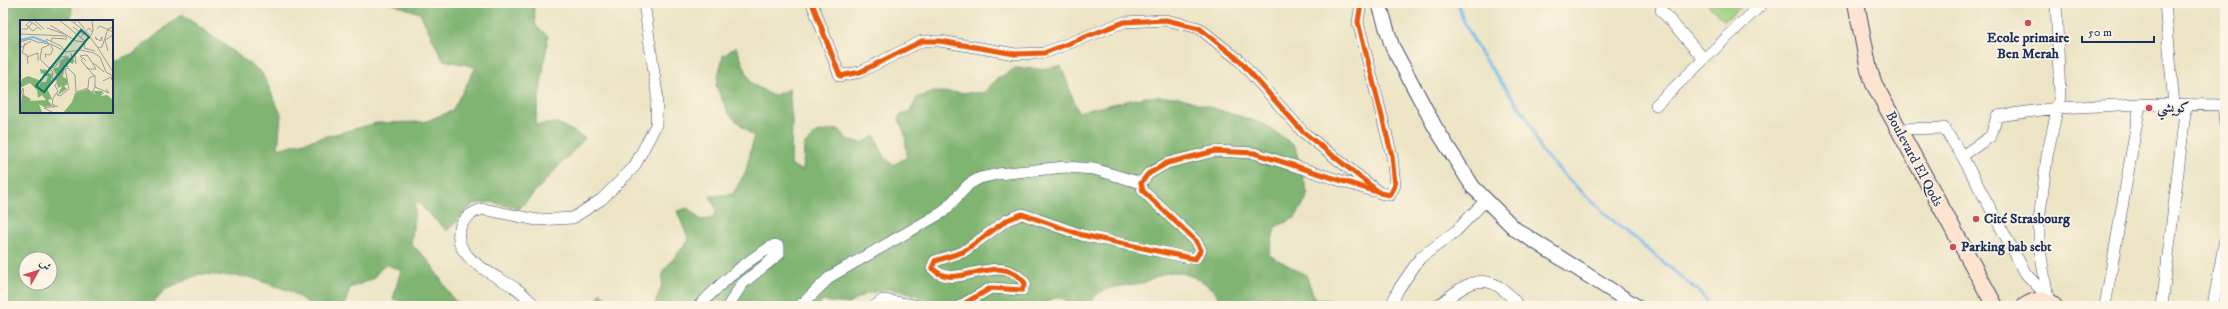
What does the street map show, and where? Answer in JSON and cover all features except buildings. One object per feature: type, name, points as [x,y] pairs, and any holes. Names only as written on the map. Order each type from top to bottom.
[{"type":"main road","name":"Boulevard El Qods","points":[[1856,3],[1869,70],[1874,84],[1995,306]]},
{"type":"main road","points":[[2025,306],[2038,300],[2051,302]]},
{"type":"street","points":[[535,306],[518,290],[496,277],[467,256],[459,241],[462,223],[470,214],[483,209],[537,220],[574,218],[602,199],[634,167],[656,125],[657,94],[644,3]]},
{"type":"street","points":[[812,3],[840,76],[860,72],[922,41],[940,42],[1015,54],[1044,53],[1124,22],[1166,20],[1199,28],[1239,60],[1303,132],[1380,193]]},
{"type":"street","points":[[1141,183],[1148,174],[1167,163],[1214,151],[1254,153],[1390,195],[1395,185],[1392,156],[1358,22],[1361,3]]},
{"type":"street","points":[[1379,3],[1392,46],[1435,126],[1473,187],[1515,229],[1636,306]]},
{"type":"street","points":[[1656,105],[1763,3]]},
{"type":"street","points":[[2051,302],[2039,244],[2038,222],[2047,156],[2060,96],[2056,3]]},
{"type":"street","points":[[2165,3],[2174,105]]},
{"type":"street","points":[[1661,10],[1704,59]]},
{"type":"street","points":[[1962,156],[1991,136],[1997,116],[2057,108],[2140,104],[2224,105],[2225,124]]},
{"type":"street","points":[[2105,306],[2140,104]]},
{"type":"street","points":[[2162,306],[2186,105]]},
{"type":"street","points":[[1898,130],[1944,128],[1962,156],[2026,274],[2051,302]]},
{"type":"street","points":[[800,306],[831,276],[943,212],[968,184],[980,178],[998,174],[1065,167],[1094,169],[1141,183]]},
{"type":"street","points":[[960,306],[991,288],[1022,290],[1024,283],[1018,275],[1004,270],[987,269],[956,277],[937,274],[932,268],[935,261],[963,252],[1007,220],[1022,214],[1082,235],[1195,259],[1201,250],[1196,241],[1143,191],[1141,183]]},
{"type":"street","points":[[1391,306],[1398,290],[1420,258],[1456,231],[1486,200]]},
{"type":"street","points":[[2213,306],[2225,239]]},
{"type":"street","points":[[699,306],[713,291],[750,261],[774,245],[779,247],[779,254],[742,284],[728,306]]},
{"type":"street","points":[[1437,306],[1470,282],[1483,281],[1494,283],[1502,288],[1518,306]]},
{"type":"street","points":[[875,306],[883,300],[918,306]]},
{"type":"green space","points":[[3,3],[72,3],[71,20],[20,20],[20,113],[113,113],[113,62],[134,53],[182,14],[262,73],[281,114],[278,149],[377,123],[424,122],[452,111],[476,67],[443,60],[420,13],[390,3],[533,3],[536,26],[548,36],[535,125],[558,123],[585,138],[519,209],[492,202],[473,204],[447,231],[416,201],[411,244],[429,261],[453,299],[461,306],[416,306],[393,299],[401,270],[385,264],[372,279],[350,288],[344,306],[312,306],[290,291],[249,277],[199,274],[164,290],[150,306],[3,306]]},
{"type":"green space","points":[[1706,3],[1746,3],[1724,21]]},
{"type":"green space","points":[[736,47],[751,83],[773,96],[789,89],[792,120],[791,165],[803,171],[804,145],[816,133],[839,129],[848,140],[862,143],[875,136],[883,155],[893,165],[907,157],[905,134],[898,117],[911,110],[917,98],[933,92],[983,93],[997,79],[1016,68],[1040,69],[1061,66],[1078,112],[1145,97],[1178,97],[1264,124],[1295,146],[1308,196],[1295,218],[1275,227],[1269,255],[1306,275],[1315,299],[1335,301],[1338,306],[1220,306],[1216,293],[1204,283],[1189,275],[1171,272],[1146,282],[1107,289],[1096,295],[1089,306],[1075,306],[1059,296],[1037,306],[941,306],[907,292],[887,289],[865,294],[848,304],[823,301],[817,306],[654,306],[662,285],[663,271],[689,240],[677,211],[688,208],[701,220],[711,219],[717,211],[710,196],[733,194],[746,171],[754,137],[729,114],[716,86],[723,56]]},
{"type":"green space","points":[[600,292],[613,306],[596,306]]},
{"type":"waterway","points":[[1458,3],[1463,20],[1480,53],[1528,119],[1541,151],[1570,181],[1618,225],[1696,289],[1711,306]]},
{"type":"cycle path","points":[[812,3],[840,76],[860,72],[922,41],[940,41],[1015,54],[1044,53],[1124,22],[1166,20],[1199,28],[1239,60],[1303,132],[1380,193],[1390,195],[1395,185],[1392,156],[1358,22],[1361,3]]},
{"type":"cycle path","points":[[960,306],[991,288],[1022,290],[1025,283],[1014,273],[1002,270],[990,270],[965,275],[942,275],[932,268],[935,261],[963,252],[1007,220],[1022,214],[1082,235],[1195,259],[1201,250],[1196,241],[1143,191],[1141,183],[1148,174],[1167,163],[1215,151],[1254,153],[1374,191]]},
{"type":"place","name":"Ecole primaire Ben Merah","points":[[2028,23]]},
{"type":"place","name":"كويشي","points":[[2149,108]]},
{"type":"place","name":"Cité Strasbourg","points":[[1976,219]]},
{"type":"place","name":"Parking bab sebt","points":[[1953,247]]}]
